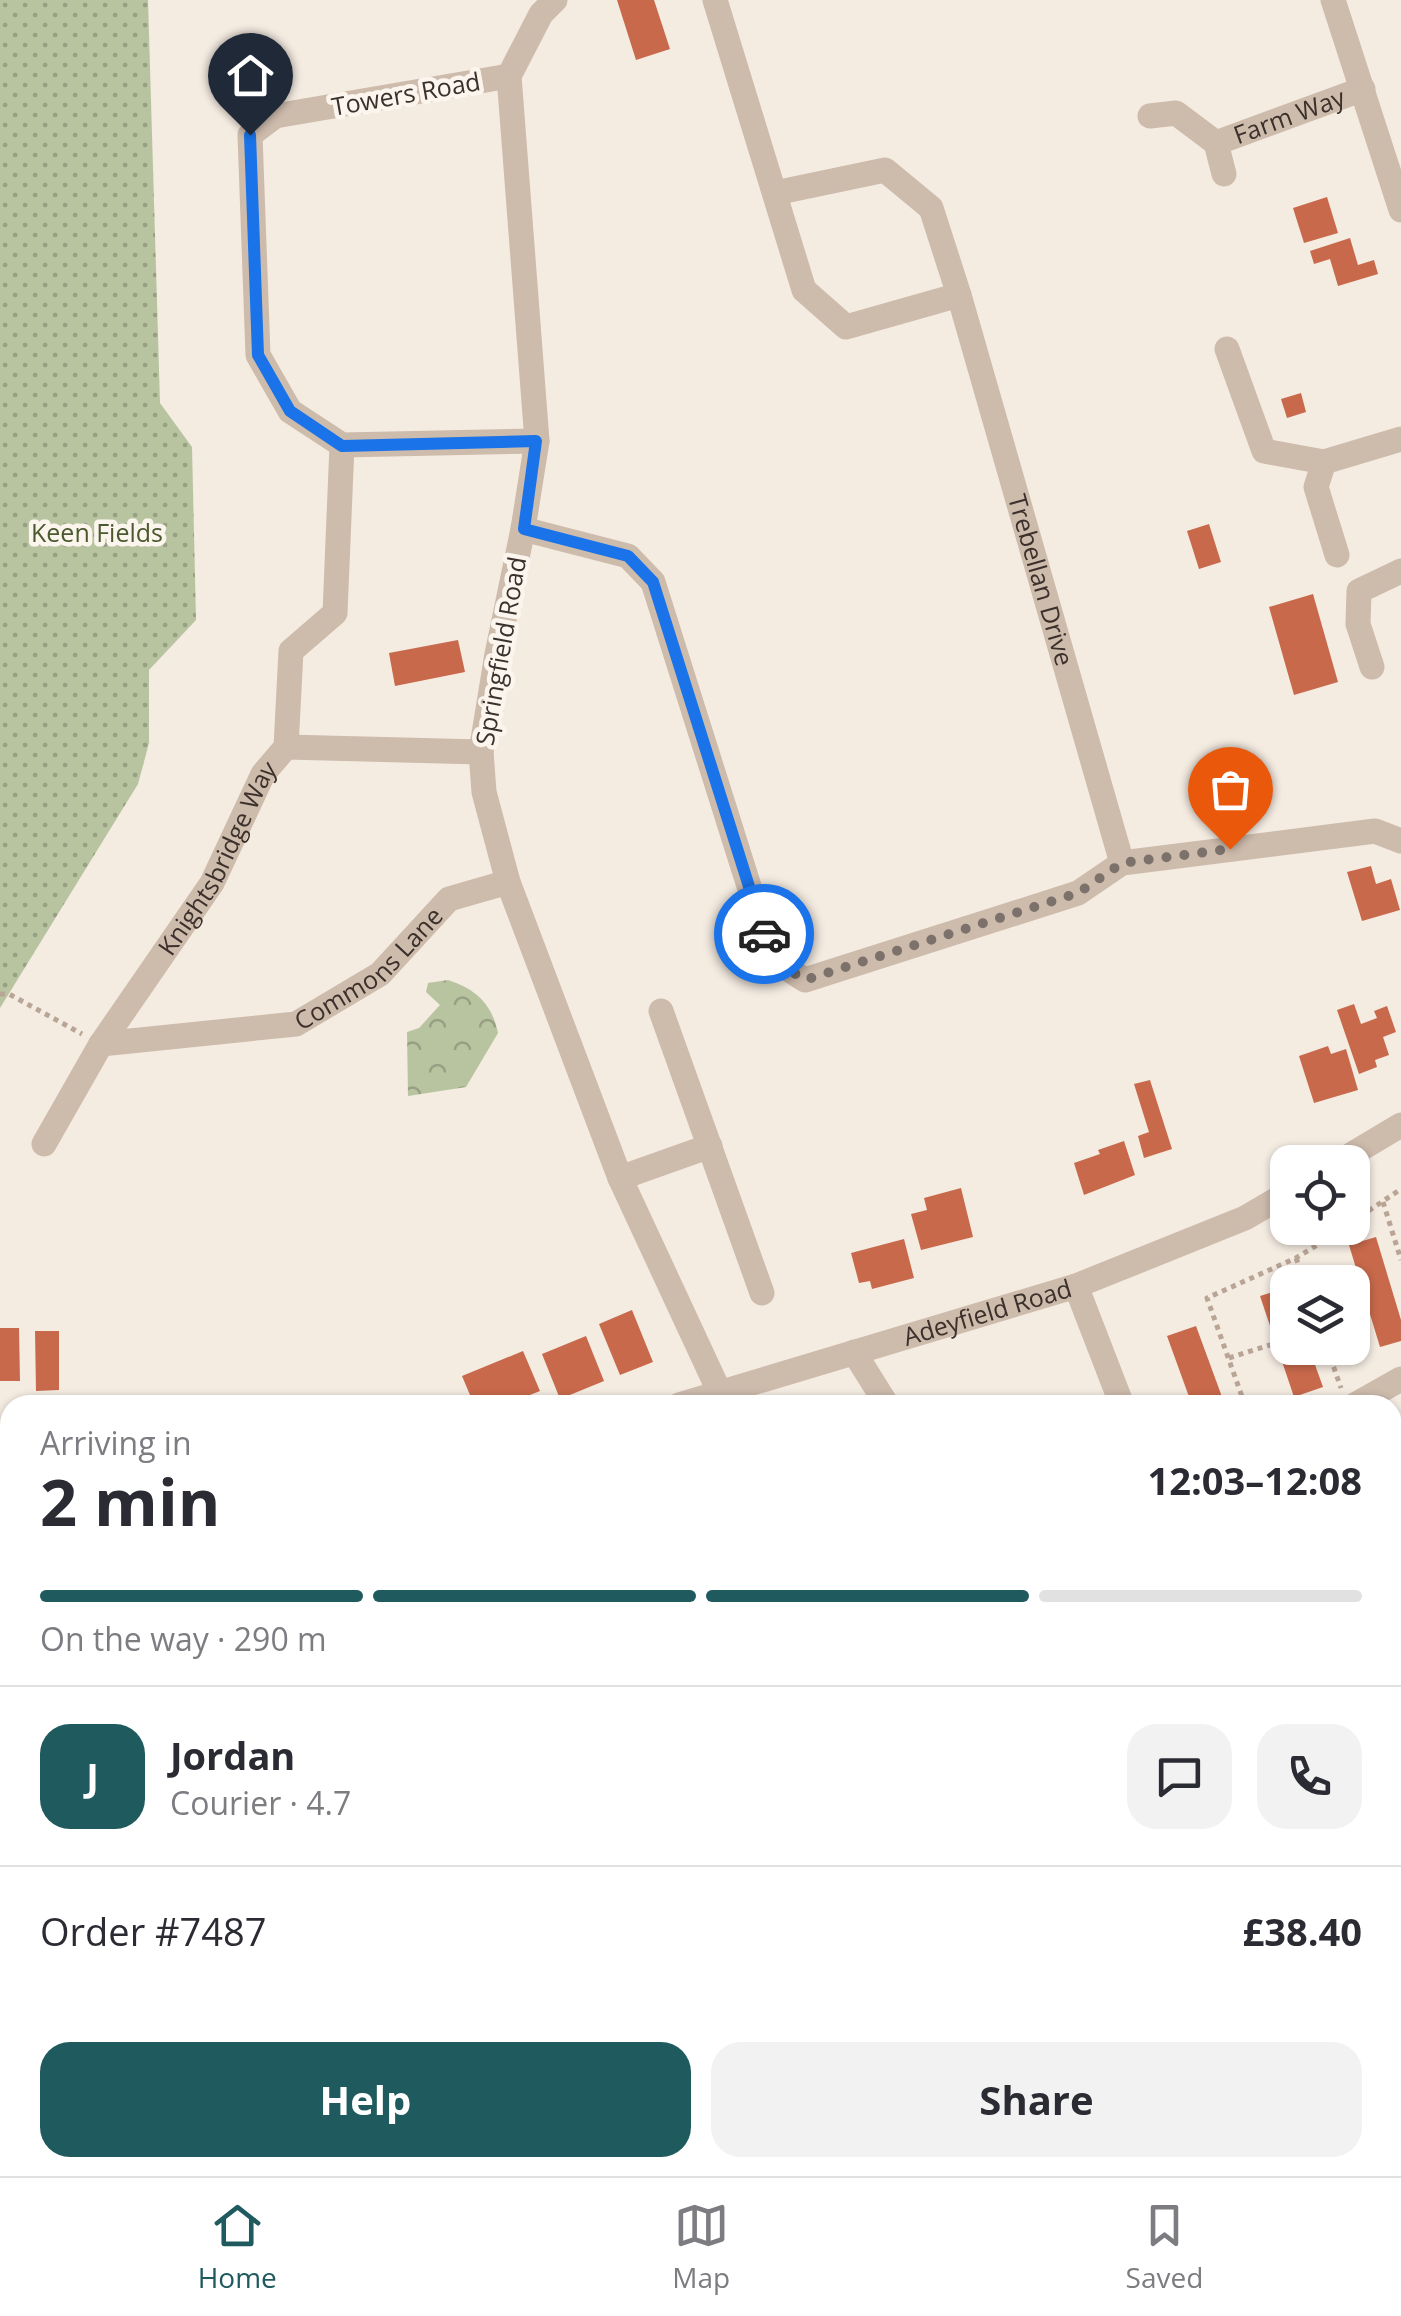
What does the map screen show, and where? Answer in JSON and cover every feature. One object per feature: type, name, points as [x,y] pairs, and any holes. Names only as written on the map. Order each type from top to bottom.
[{"type":"street","points":[[509,76],[541,14],[555,0]]},
{"type":"street","points":[[715,0],[804,290],[846,327],[959,295]]},
{"type":"street","points":[[1333,0],[1401,210]]},
{"type":"street","name":"Springfield Road","points":[[509,76],[536,441],[524,529],[497,654],[482,752],[484,792],[508,882],[620,1178],[718,1392]]},
{"type":"street","name":"Towers Road","points":[[342,446],[290,411],[258,355],[250,135],[275,116],[509,76]]},
{"type":"street","name":"Farm Way","points":[[1216,143],[1363,89]]},
{"type":"street","name":"Farm Way","points":[[1150,116],[1176,113],[1216,143],[1224,174]]},
{"type":"street","name":"Trebellan Drive","points":[[774,193],[885,170],[931,208],[1122,863]]},
{"type":"street","points":[[1226,349],[1264,451],[1324,462],[1401,438]]},
{"type":"street","points":[[342,446],[536,441]]},
{"type":"street","name":"Knightsbridge Way","points":[[44,1144],[101,1044],[212,883],[262,774],[286,747],[291,650],[336,612],[342,446]]},
{"type":"street","points":[[1324,462],[1316,487],[1337,555]]},
{"type":"street","points":[[524,529],[628,556],[653,582],[772,959],[805,980],[1078,893],[1122,863],[1375,830],[1401,841]]},
{"type":"street","points":[[1372,668],[1358,624],[1359,590],[1401,571]]},
{"type":"street","points":[[286,747],[482,752]]},
{"type":"street","name":"Commons Lane","points":[[101,1044],[296,1024],[380,974],[449,899],[508,882]]},
{"type":"street","points":[[661,1010],[762,1292]]},
{"type":"street","points":[[1367,1145],[1401,1125]]},
{"type":"street","points":[[620,1178],[710,1146]]},
{"type":"street","name":"Adeyfield Road","points":[[709,1395],[1076,1286],[1245,1218],[1270,1203]]},
{"type":"street","points":[[1076,1286],[1118,1395]]},
{"type":"street","points":[[854,1352],[881,1395]]},
{"type":"street","points":[[1356,1395],[1401,1379]]},
{"type":"path","points":[[0,994],[9,994],[101,1044]]},
{"type":"path","points":[[1370,1210],[1401,1189]]},
{"type":"path","points":[[1382,1202],[1401,1260]]},
{"type":"path","points":[[1242,1395],[1207,1298],[1317,1245]]},
{"type":"path","points":[[1296,1258],[1298,1265]]},
{"type":"path","points":[[1229,1358],[1270,1345]]},
{"type":"path","points":[[1334,1365],[1347,1395]]},
{"type":"green space","name":"Keen Fields","points":[[0,0],[148,0],[160,403],[192,447],[196,620],[149,670],[149,743],[138,784],[0,1008]]},
{"type":"green space","points":[[448,980],[481,999],[492,1014],[498,1033],[466,1087],[408,1096],[407,1032],[419,1028],[440,1005],[426,992],[428,983]]},
{"type":"building","points":[[617,0],[654,0],[670,49],[636,60]]},
{"type":"building","points":[[1327,197],[1338,233],[1304,243],[1293,208]]},
{"type":"building","points":[[1350,238],[1358,265],[1374,260],[1378,274],[1338,286],[1330,259],[1314,264],[1310,251]]},
{"type":"building","points":[[1301,393],[1306,412],[1287,418],[1281,399]]},
{"type":"building","points":[[1209,524],[1221,562],[1199,569],[1187,531]]},
{"type":"building","points":[[1313,594],[1338,682],[1294,695],[1269,607]]},
{"type":"building","points":[[458,640],[465,672],[395,686],[389,653]]},
{"type":"building","points":[[1371,866],[1376,884],[1391,879],[1400,910],[1362,921],[1347,872]]},
{"type":"building","points":[[1354,1004],[1361,1024],[1377,1018],[1374,1011],[1387,1006],[1396,1032],[1383,1037],[1389,1055],[1375,1060],[1377,1067],[1359,1074],[1337,1010]]},
{"type":"building","points":[[1328,1046],[1331,1054],[1346,1049],[1358,1090],[1314,1103],[1299,1056]]},
{"type":"building","points":[[1150,1080],[1172,1149],[1144,1158],[1138,1136],[1149,1132],[1134,1084]]},
{"type":"building","points":[[1124,1141],[1135,1175],[1084,1195],[1074,1163]]},
{"type":"building","points":[[961,1188],[973,1237],[921,1250],[911,1214],[927,1210],[924,1198]]},
{"type":"building","points":[[1376,1237],[1401,1320],[1401,1341],[1380,1347],[1370,1314],[1370,1265],[1355,1265],[1349,1245],[1370,1245],[1370,1239]]},
{"type":"building","points":[[904,1239],[914,1278],[872,1289],[870,1281],[859,1283],[851,1253]]},
{"type":"building","points":[[1270,1293],[1270,1326],[1260,1296]]},
{"type":"building","points":[[632,1310],[653,1362],[620,1375],[599,1324]]},
{"type":"building","points":[[1196,1326],[1221,1395],[1188,1395],[1167,1336]]},
{"type":"building","points":[[0,1328],[19,1328],[20,1381],[0,1381]]},
{"type":"building","points":[[35,1331],[59,1331],[59,1390],[36,1391]]},
{"type":"building","points":[[586,1336],[604,1381],[570,1395],[558,1395],[542,1354]]},
{"type":"building","points":[[523,1351],[540,1391],[530,1395],[470,1395],[462,1376]]},
{"type":"building","points":[[1283,1365],[1315,1365],[1323,1387],[1293,1395]]},
{"type":"way so far","points":[[764,934],[772,959],[805,980],[1078,893],[1122,863],[1230,849]]},
{"type":"route","points":[[250,135],[258,355],[290,411],[342,446],[536,441],[524,529],[628,556],[653,582],[764,934]]}]
